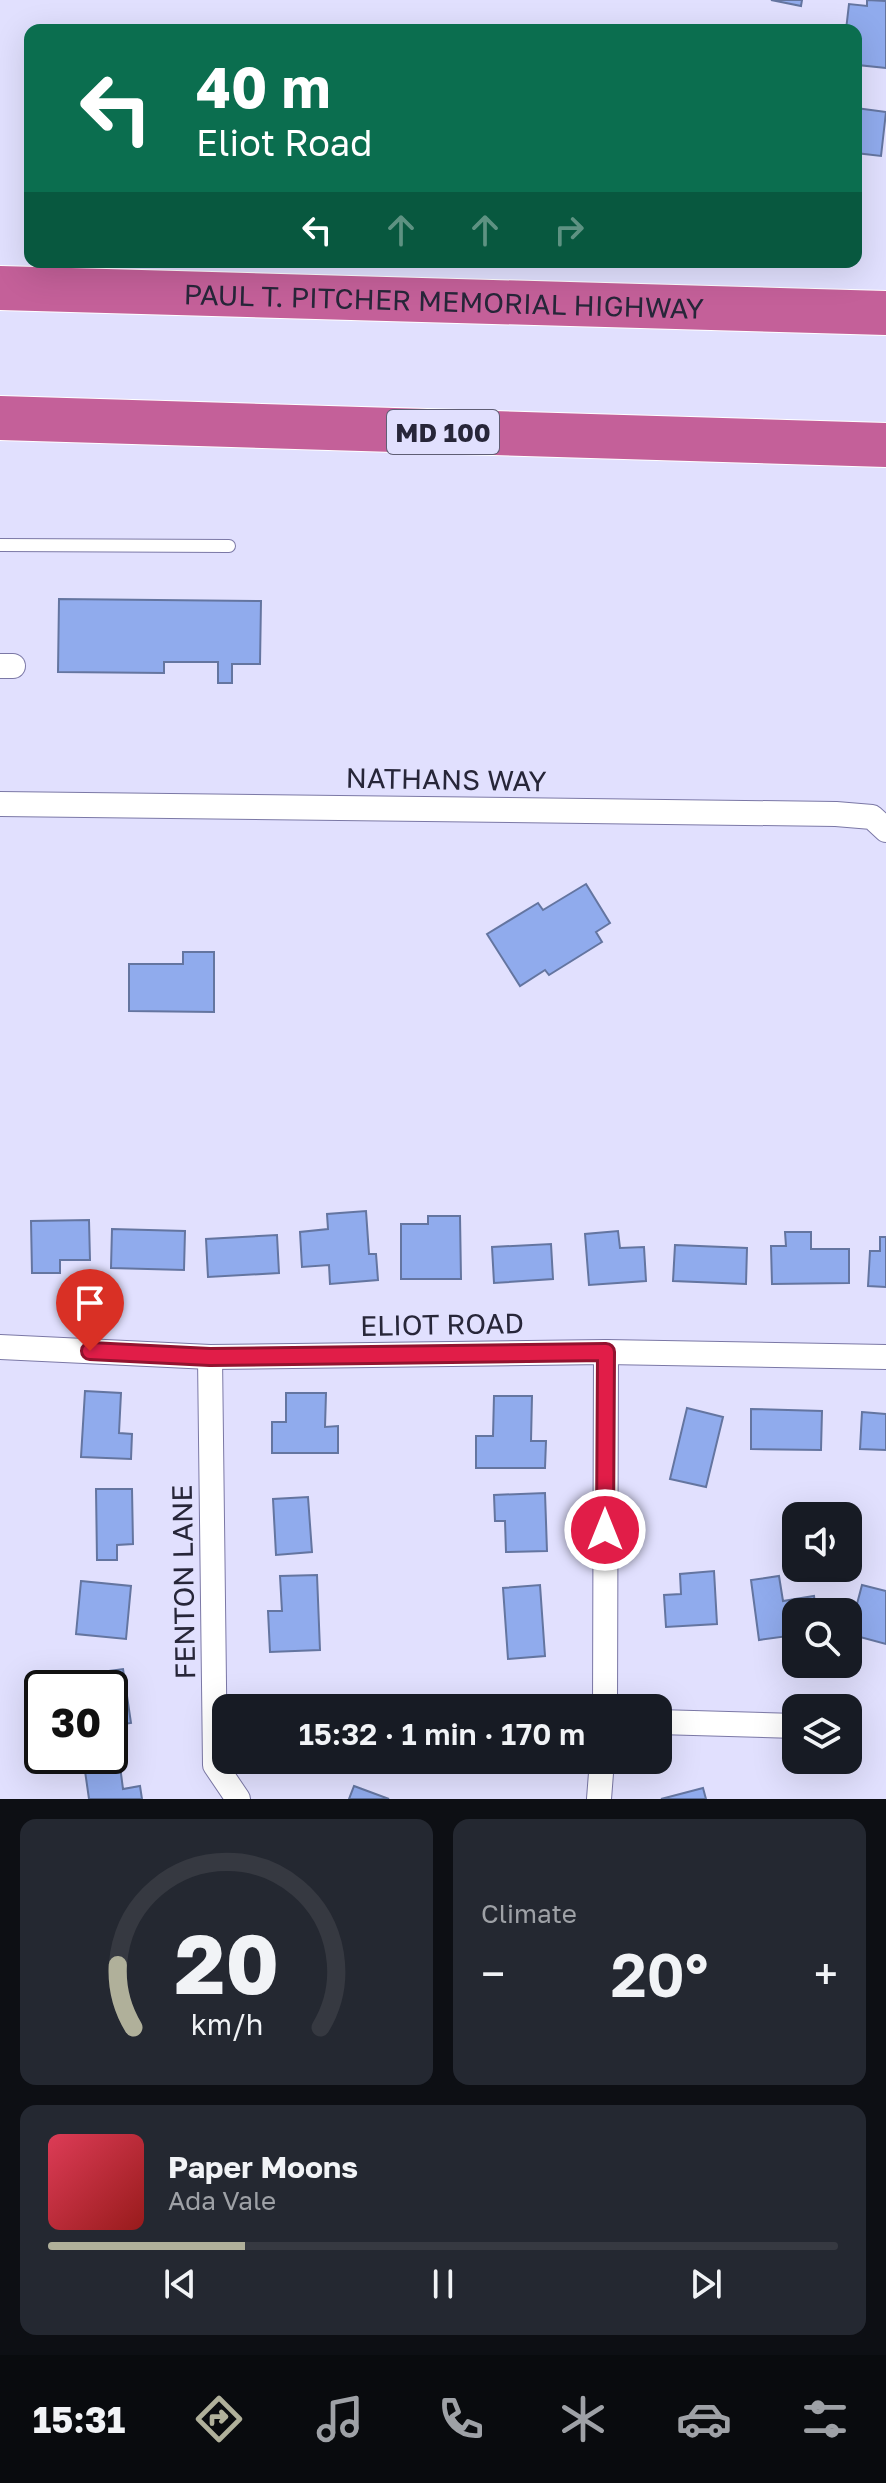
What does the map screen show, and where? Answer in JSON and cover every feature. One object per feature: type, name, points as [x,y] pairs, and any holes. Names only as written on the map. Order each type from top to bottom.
[{"type":"highway","name":"PAUL T. PITCHER MEMORIAL HIGHWAY","points":[[0,288],[886,313]]},
{"type":"highway","points":[[114,291],[886,292]]},
{"type":"highway","name":"MD 100","points":[[0,418],[886,445]]},
{"type":"street","name":"NATHANS WAY","points":[[0,804],[836,814],[872,817],[886,830]]},
{"type":"street","name":"ELIOT ROAD","points":[[0,1347],[210,1357],[606,1352],[886,1357]]},
{"type":"street","points":[[605,1694],[606,1352]]},
{"type":"street","name":"FENTON LANE","points":[[210,1357],[215,1765],[238,1799]]},
{"type":"street","points":[[672,1722],[782,1726]]},
{"type":"street","points":[[599,1799],[601,1774]]},
{"type":"lane","points":[[0,545],[229,546]]},
{"type":"building","points":[[771,0],[802,0],[801,6]]},
{"type":"building","points":[[867,0],[886,1],[886,68],[862,65],[862,24],[847,24],[849,4],[867,6]]},
{"type":"building","points":[[862,109],[886,112],[881,156],[862,154]]},
{"type":"building","points":[[59,599],[261,601],[260,664],[232,664],[232,683],[218,683],[218,662],[164,662],[164,673],[58,672]]},
{"type":"building","points":[[586,884],[610,923],[596,932],[602,942],[549,975],[545,970],[520,986],[487,934],[538,903],[543,910]]},
{"type":"building","points":[[183,952],[214,952],[214,1012],[129,1011],[129,964],[183,964]]},
{"type":"building","points":[[366,1211],[369,1254],[376,1254],[378,1280],[330,1284],[329,1265],[302,1267],[300,1232],[328,1229],[327,1214]]},
{"type":"building","points":[[428,1216],[460,1216],[461,1279],[401,1279],[401,1224],[428,1224]]},
{"type":"building","points":[[89,1220],[90,1260],[60,1260],[60,1273],[32,1273],[31,1221]]},
{"type":"building","points":[[112,1229],[185,1231],[184,1270],[111,1268]]},
{"type":"building","points":[[618,1231],[620,1248],[644,1247],[646,1281],[589,1285],[585,1234]]},
{"type":"building","points":[[785,1232],[811,1232],[811,1249],[849,1249],[849,1283],[772,1284],[771,1246],[786,1246]]},
{"type":"building","points":[[277,1235],[279,1273],[208,1277],[206,1239]]},
{"type":"building","points":[[880,1237],[886,1237],[886,1287],[868,1286],[870,1251],[880,1251]]},
{"type":"building","points":[[551,1244],[553,1279],[494,1283],[492,1247]]},
{"type":"building","points":[[675,1245],[747,1248],[746,1284],[673,1281]]},
{"type":"building","points":[[85,1391],[121,1393],[119,1433],[132,1434],[131,1459],[81,1457]]},
{"type":"building","points":[[286,1393],[326,1393],[325,1427],[338,1426],[338,1453],[272,1453],[272,1422],[286,1422]]},
{"type":"building","points":[[494,1396],[532,1396],[531,1441],[546,1441],[545,1468],[476,1468],[476,1436],[493,1436]]},
{"type":"building","points":[[687,1408],[723,1417],[706,1487],[670,1479]]},
{"type":"building","points":[[751,1409],[822,1411],[821,1450],[751,1449]]},
{"type":"building","points":[[862,1412],[886,1414],[886,1450],[860,1449]]},
{"type":"building","points":[[96,1489],[132,1489],[133,1544],[117,1545],[117,1560],[97,1560]]},
{"type":"building","points":[[545,1493],[547,1551],[506,1552],[505,1521],[495,1521],[494,1495]]},
{"type":"building","points":[[308,1497],[312,1552],[276,1555],[273,1499]]},
{"type":"building","points":[[714,1571],[717,1624],[666,1627],[664,1595],[681,1594],[680,1574]]},
{"type":"building","points":[[317,1575],[320,1650],[270,1652],[268,1611],[282,1611],[280,1576]]},
{"type":"building","points":[[779,1576],[783,1598],[782,1637],[759,1640],[751,1580]]},
{"type":"building","points":[[81,1581],[131,1586],[126,1639],[76,1634]]},
{"type":"building","points":[[540,1585],[545,1656],[508,1659],[503,1588]]},
{"type":"building","points":[[862,1585],[886,1591],[886,1644],[862,1638],[862,1598],[859,1598]]},
{"type":"building","points":[[85,1774],[121,1774],[123,1789],[140,1786],[142,1799],[89,1799]]},
{"type":"building","points":[[354,1786],[389,1799],[349,1799]]},
{"type":"building","points":[[703,1788],[706,1799],[661,1799]]},
{"type":"route","points":[[90,1351],[210,1357],[606,1352],[605,1530]]}]
